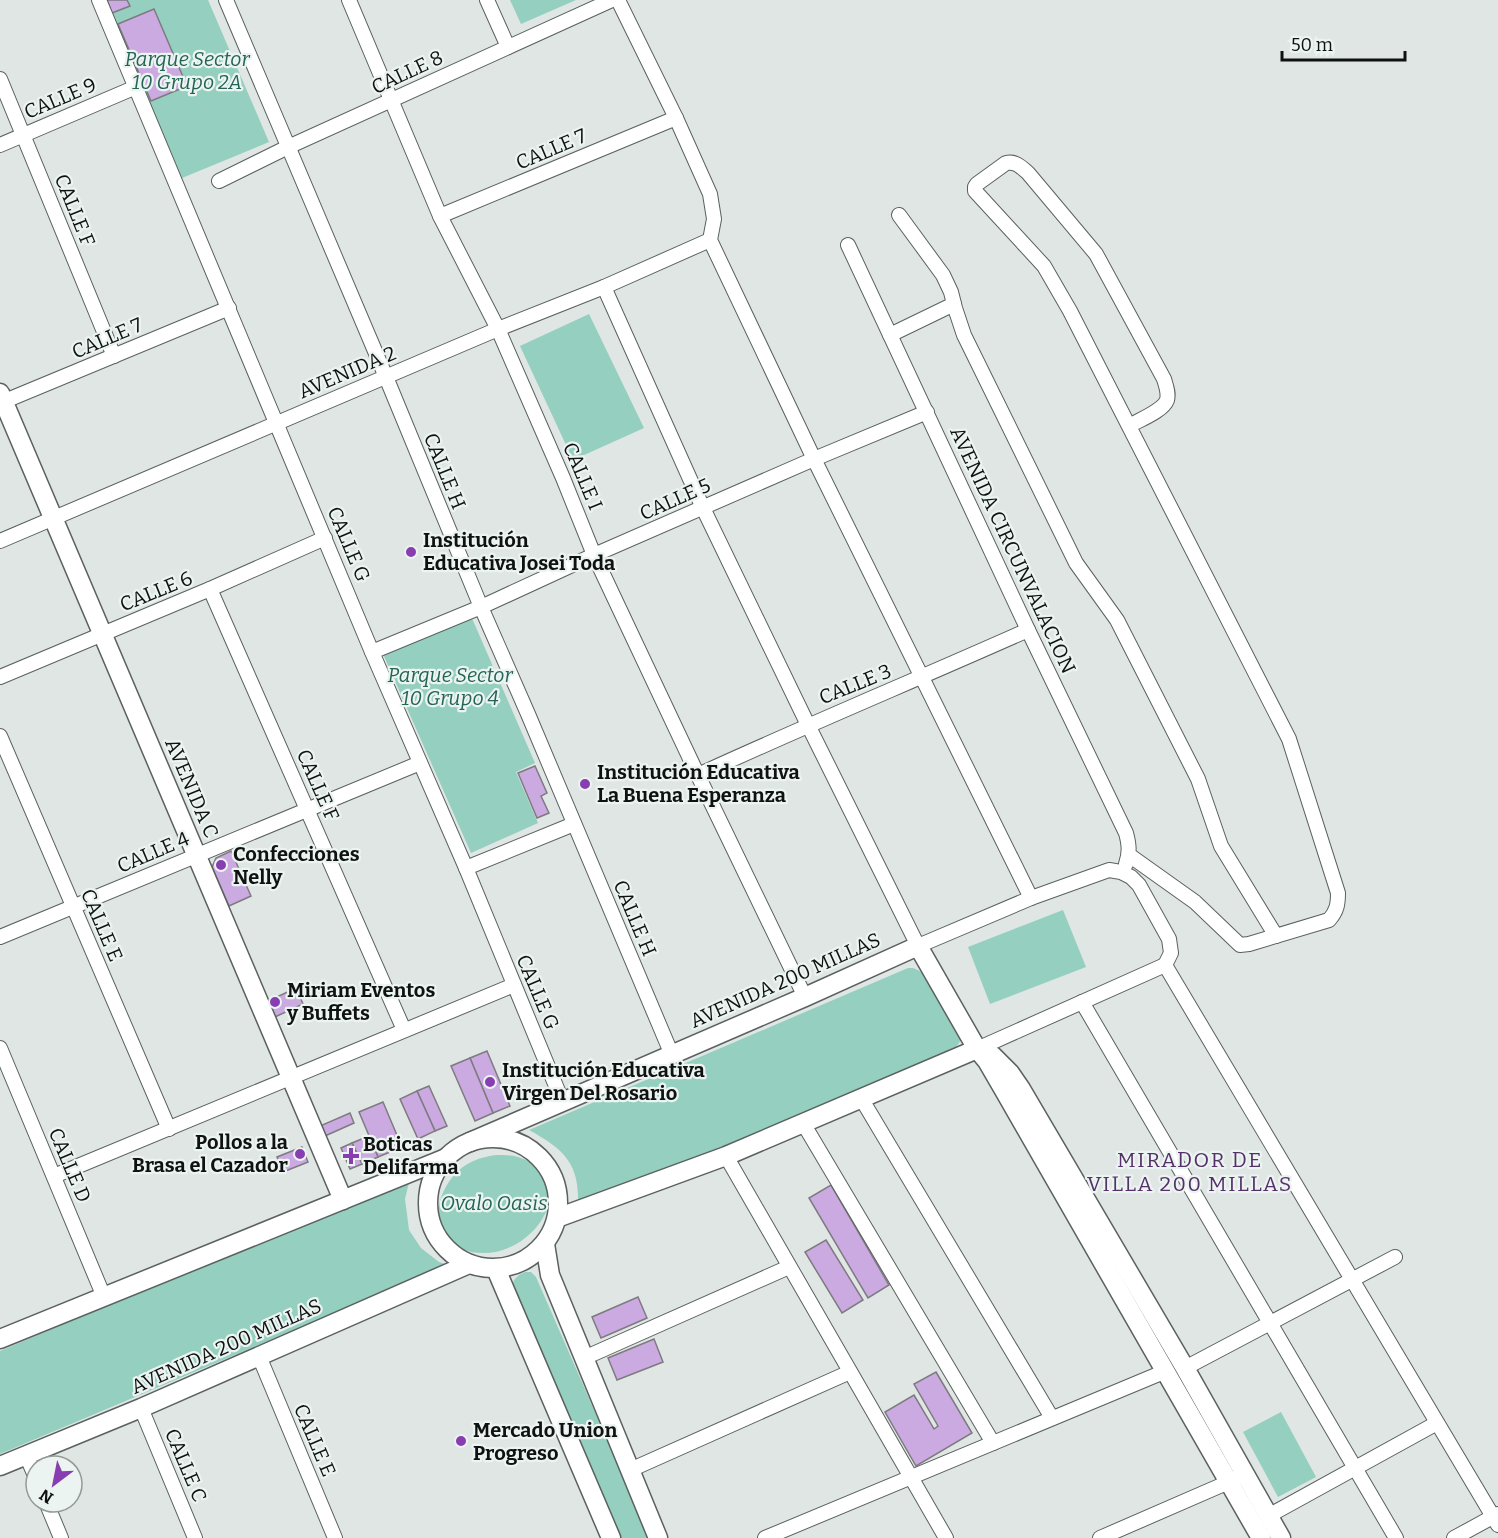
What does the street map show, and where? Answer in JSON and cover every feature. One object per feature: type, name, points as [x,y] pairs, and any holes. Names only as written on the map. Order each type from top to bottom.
[{"type":"street","name":"CALLE G","points":[[99,0],[563,1103]]},
{"type":"street","name":"CALLE H","points":[[226,0],[672,1055]]},
{"type":"street","name":"CALLE I","points":[[349,0],[440,216],[498,329],[594,555],[805,997]]},
{"type":"street","points":[[488,0],[508,47]]},
{"type":"street","name":"CALLE 8","points":[[219,181],[288,147],[612,0]]},
{"type":"street","points":[[618,0],[676,118],[710,194],[714,219],[710,240],[814,459],[1031,898]]},
{"type":"street","name":"CALLE F","points":[[0,79],[114,356]]},
{"type":"street","name":"CALLE 9","points":[[0,145],[136,87]]},
{"type":"street","name":"CALLE 7","points":[[440,216],[676,118]]},
{"type":"street","points":[[557,1218],[726,1156],[977,1049],[1165,965],[1171,953],[1168,939],[1139,885],[1131,877],[1121,872],[1129,855],[1195,902],[1240,945],[1329,920],[1335,913],[1338,893],[1289,739],[1070,311],[1044,266],[975,191],[977,184],[1006,163],[1017,164],[1028,173],[1096,254],[1164,379],[1166,401],[1159,409],[1129,426]]},
{"type":"street","points":[[899,215],[943,275],[951,292],[964,335],[1076,563],[1117,620],[1198,779],[1221,846],[1276,936]]},
{"type":"street","name":"AVENIDA 2","points":[[0,541],[498,329],[604,287],[710,240]]},
{"type":"street","name":"AVENIDA CIRCUNVALACION","points":[[848,246],[1126,833],[1130,845],[1129,855]]},
{"type":"street","points":[[604,287],[703,508],[918,946],[1166,1371],[1237,1479],[1268,1516],[1281,1538]]},
{"type":"street","points":[[890,334],[954,304]]},
{"type":"street","name":"CALLE 7","points":[[1,399],[114,356],[229,308]]},
{"type":"street","name":"AVENIDA C","points":[[1,399],[343,1200]]},
{"type":"street","name":"CALLE 5","points":[[372,652],[481,607],[594,555],[927,412]]},
{"type":"street","name":"CALLE 6","points":[[0,677],[210,590],[325,538]]},
{"type":"street","name":"CALLE F","points":[[210,590],[404,1030]]},
{"type":"street","name":"CALLE 3","points":[[698,775],[1028,630]]},
{"type":"street","name":"CALLE E","points":[[0,736],[169,1129]]},
{"type":"street","name":"CALLE 4","points":[[0,937],[420,763]]},
{"type":"street","points":[[466,868],[574,824]]},
{"type":"street","name":"AVENIDA 200 MILLAS","points":[[470,1142],[1031,898],[1109,870],[1121,872]]},
{"type":"street","points":[[1165,965],[1496,1519],[1454,1538]]},
{"type":"street","points":[[54,1176],[514,985]]},
{"type":"street","points":[[1082,1002],[1396,1538]]},
{"type":"street","name":"CALLE D","points":[[0,1048],[3,1066],[54,1176],[104,1297]]},
{"type":"street","points":[[977,1049],[987,1051],[998,1060],[1021,1089],[1185,1368],[1237,1479],[1261,1538]]},
{"type":"street","points":[[861,1098],[1052,1418]]},
{"type":"street","points":[[803,1123],[993,1443]]},
{"type":"street","points":[[497,1138],[524,1146],[536,1154],[553,1177],[559,1204],[552,1232],[535,1254],[510,1266],[496,1269],[482,1267],[469,1264],[456,1257],[437,1236],[430,1216],[428,1196],[438,1169],[446,1158],[470,1142],[497,1138]]},
{"type":"street","points":[[726,1156],[946,1538]]},
{"type":"street","points":[[0,1339],[446,1158]]},
{"type":"street","points":[[545,1244],[550,1275],[658,1538]]},
{"type":"street","points":[[1185,1368],[1395,1257]]},
{"type":"street","name":"AVENIDA 200 MILLAS","points":[[28,1454],[141,1408],[469,1264]]},
{"type":"street","points":[[584,1358],[789,1267]]},
{"type":"street","points":[[496,1269],[611,1538]]},
{"type":"street","name":"CALLE E","points":[[259,1356],[335,1538]]},
{"type":"street","points":[[765,1538],[1166,1371]]},
{"type":"street","points":[[630,1470],[850,1372]]},
{"type":"street","name":"CALLE C","points":[[141,1408],[195,1538]]},
{"type":"street","points":[[1268,1516],[1437,1423]]},
{"type":"street","name":"AVENIDA 200 MILLAS","points":[[0,1466],[24,1456]]},
{"type":"street","points":[[1100,1538],[1237,1479]]},
{"type":"street","points":[[51,1514],[60,1538]]},
{"type":"green space","name":"Parque Sector 10 Grupo 2A","points":[[106,0],[208,0],[269,142],[182,178]]},
{"type":"green space","points":[[510,0],[576,0],[521,24]]},
{"type":"green space","points":[[589,314],[644,428],[573,460],[520,346]]},
{"type":"green space","name":"Parque Sector 10 Grupo 4","points":[[471,616],[535,763],[516,772],[538,823],[471,853],[383,654]]},
{"type":"green space","points":[[1063,910],[1086,967],[990,1004],[968,947]]},
{"type":"green space","points":[[908,968],[920,971],[961,1028],[960,1040],[956,1047],[871,1085],[578,1209],[577,1181],[568,1161],[553,1145],[529,1130]]},
{"type":"green space","name":"Ovalo Oasis","points":[[496,1155],[518,1157],[539,1169],[549,1185],[549,1204],[540,1222],[525,1238],[506,1249],[483,1253],[459,1248],[448,1241],[438,1222],[440,1200],[458,1171],[476,1160]]},
{"type":"green space","points":[[410,1178],[405,1199],[409,1230],[421,1248],[439,1262],[448,1265],[0,1454],[0,1351]]},
{"type":"green space","points":[[525,1272],[531,1272],[536,1277],[650,1538],[621,1538],[512,1286],[517,1277]]},
{"type":"green space","points":[[1281,1412],[1316,1477],[1278,1497],[1243,1432]]},
{"type":"building","points":[[107,0],[127,0],[130,6],[112,13]]},
{"type":"building","points":[[154,9],[187,86],[151,101],[118,24]]},
{"type":"building","points":[[535,766],[547,793],[541,796],[549,813],[537,818],[518,773]]},
{"type":"building","points":[[231,851],[251,896],[229,906],[212,867],[216,858]]},
{"type":"building","points":[[296,988],[303,1004],[275,1017],[268,1001]]},
{"type":"building","name":"Institución Educativa Virgen Del Rosario","points":[[487,1051],[510,1106],[493,1113],[470,1058]]},
{"type":"building","points":[[470,1058],[493,1113],[475,1121],[451,1066]]},
{"type":"building","points":[[429,1086],[447,1126],[435,1131],[417,1091]]},
{"type":"building","points":[[417,1091],[435,1131],[418,1139],[400,1099]]},
{"type":"building","points":[[383,1102],[402,1147],[378,1157],[359,1112]]},
{"type":"building","points":[[350,1113],[354,1123],[325,1136],[320,1126]]},
{"type":"building","points":[[369,1136],[378,1157],[362,1164],[352,1143]]},
{"type":"building","name":"Boticas Delifarma","points":[[352,1143],[362,1164],[350,1169],[341,1148]]},
{"type":"building","points":[[302,1147],[308,1162],[283,1172],[277,1157]]},
{"type":"building","points":[[831,1185],[889,1285],[868,1298],[809,1198]]},
{"type":"building","points":[[826,1240],[863,1300],[842,1313],[805,1252]]},
{"type":"building","points":[[638,1297],[647,1318],[601,1338],[592,1317]]},
{"type":"building","points":[[654,1339],[663,1362],[617,1380],[608,1358]]},
{"type":"building","points":[[936,1372],[972,1433],[916,1466],[885,1412],[914,1395],[934,1429],[938,1426],[914,1384]]},
{"type":"place","name":"Institución Educativa Josei Toda","points":[[411,552]]},
{"type":"place","name":"Institución Educativa La Buena Esperanza","points":[[585,784]]},
{"type":"place","name":"Confecciones Nelly","points":[[221,865]]},
{"type":"place","name":"Miriam Eventos y Buffets","points":[[275,1002]]},
{"type":"place","name":"Institución Educativa Virgen Del Rosario","points":[[490,1082]]},
{"type":"place","name":"Pollos a la Brasa el Cazador","points":[[300,1154]]},
{"type":"place","name":"Boticas Delifarma","points":[[351,1156]]},
{"type":"place","name":"Mercado Union Progreso","points":[[461,1441]]},
{"type":"district","name":"MIRADOR DE VILLA 200 MILLAS","points":[[1190,1172]]}]
